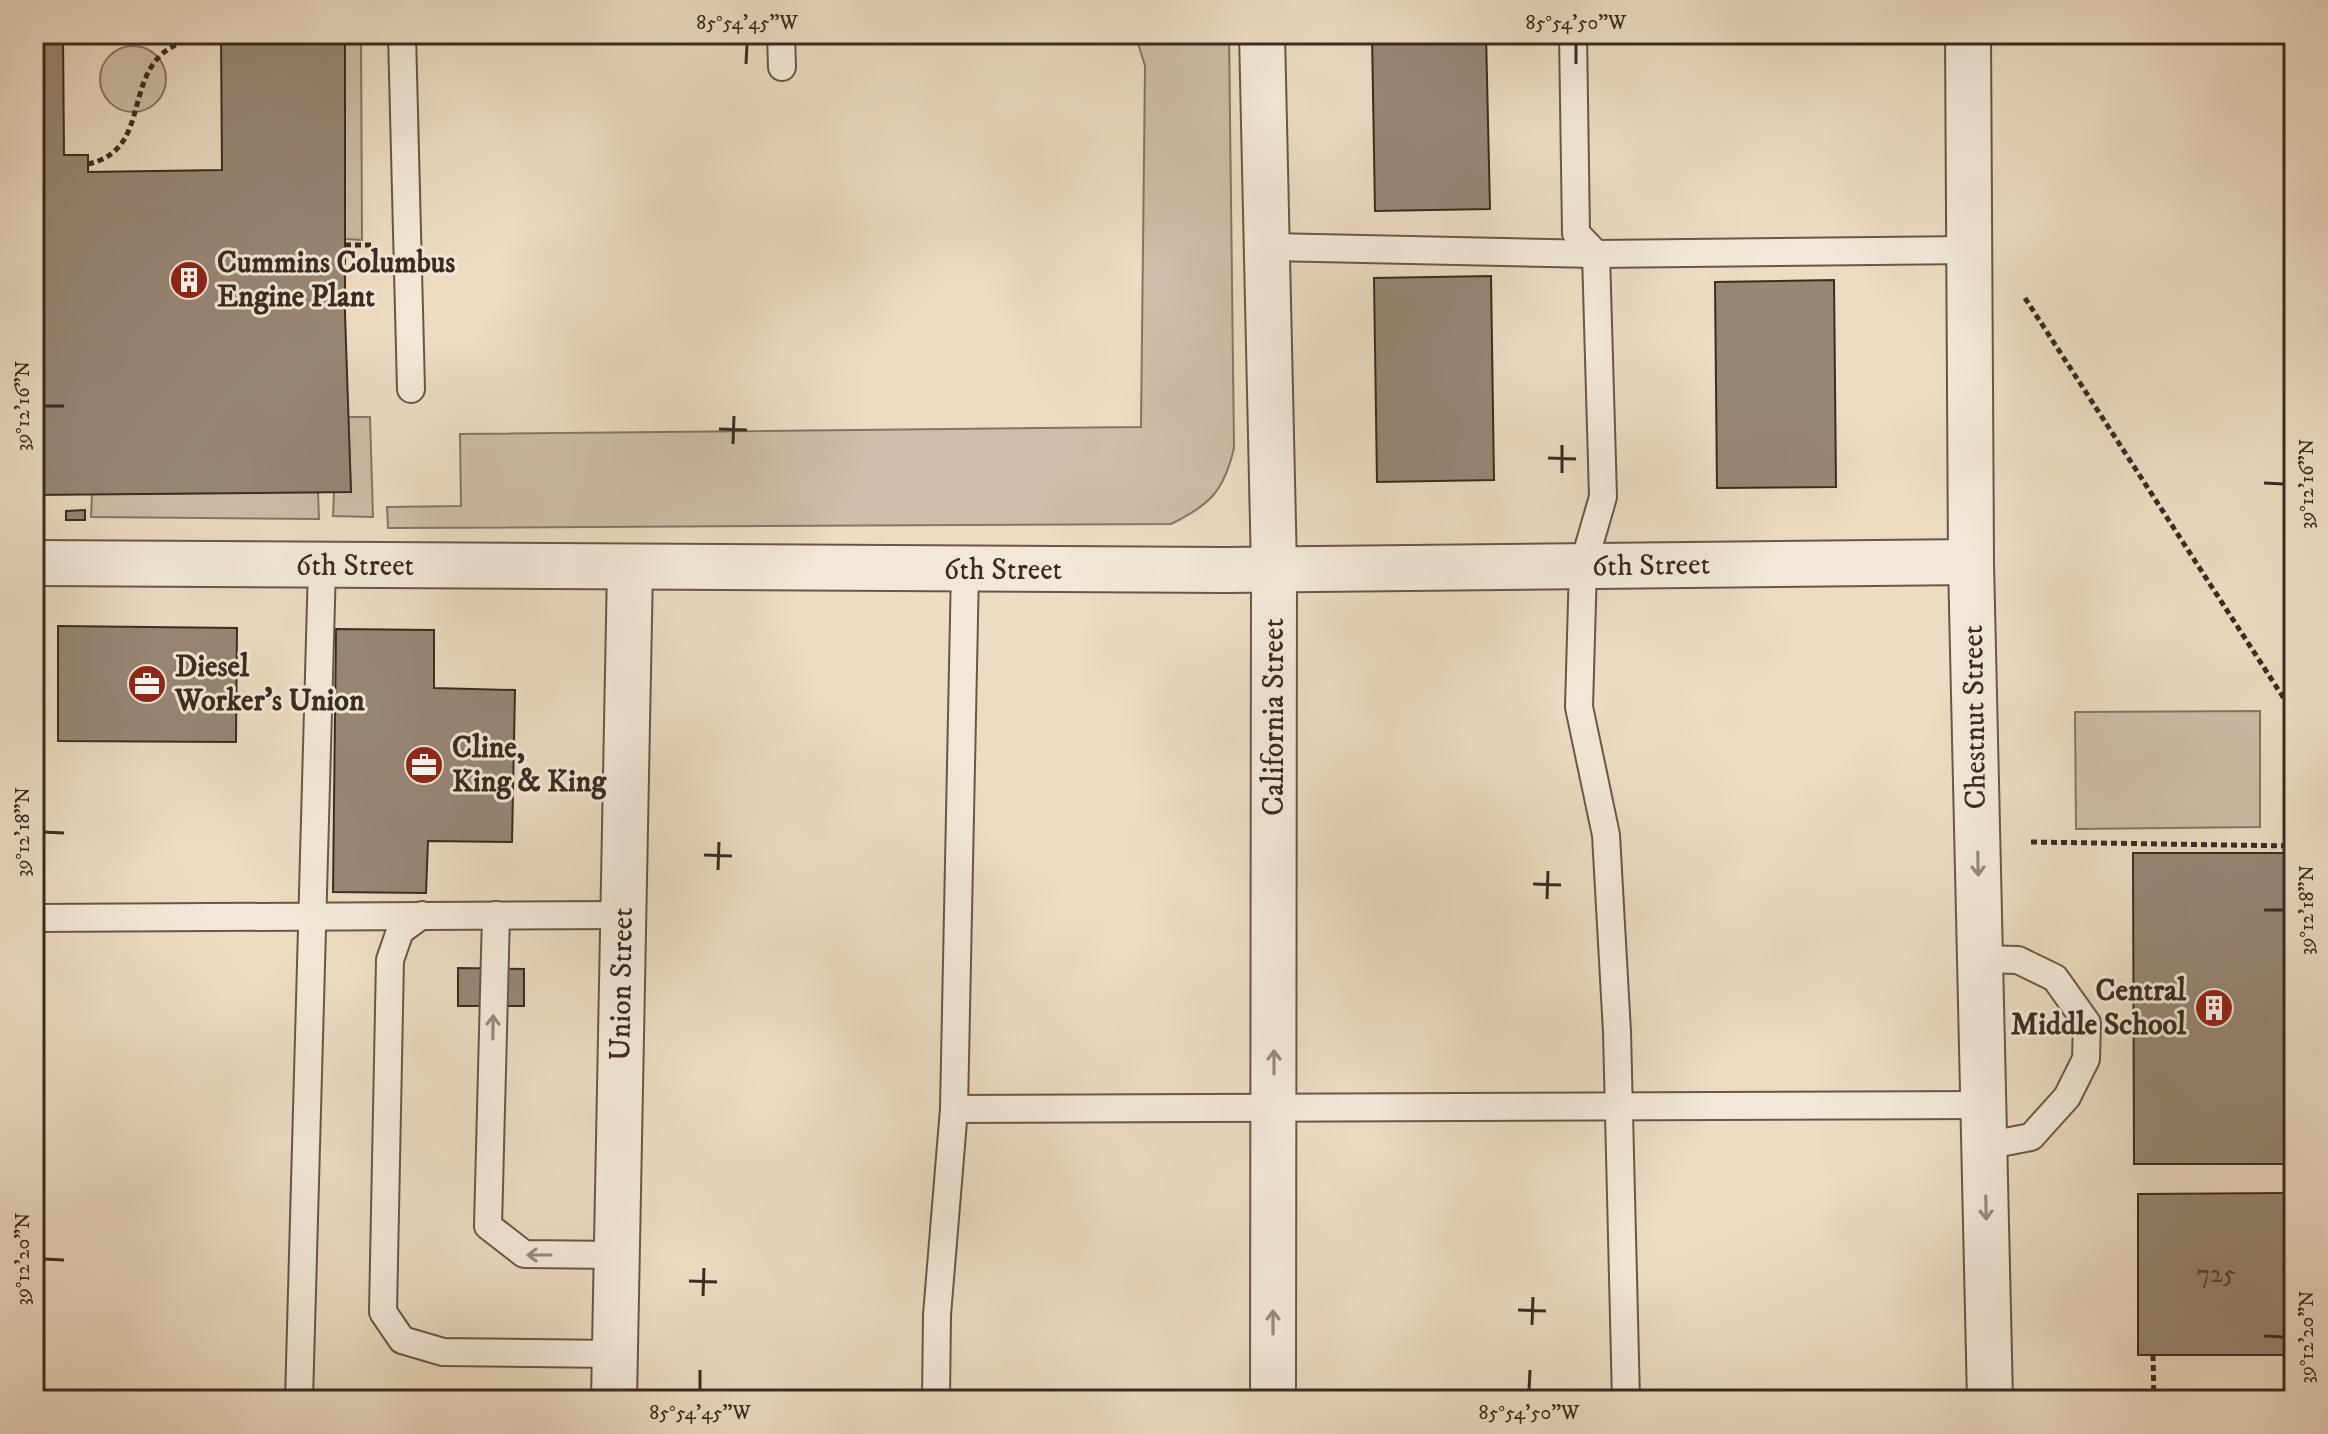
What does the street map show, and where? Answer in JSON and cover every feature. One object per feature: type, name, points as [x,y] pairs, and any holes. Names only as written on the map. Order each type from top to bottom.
[{"type":"street","name":"California Street","points":[[1262,34],[1274,569],[1273,1400]]},
{"type":"street","name":"Chestnut Street","points":[[1968,34],[1971,562],[1990,1400]]},
{"type":"street","name":"6th Street","points":[[34,563],[1274,569],[1971,562]]},
{"type":"street","name":"Union Street","points":[[614,1400],[630,568]]},
{"type":"lane","points":[[402,34],[411,389]]},
{"type":"lane","points":[[781,34],[782,67]]},
{"type":"lane","points":[[1573,34],[1576,233],[1596,254],[1603,497],[1583,566],[1579,707],[1606,835],[1619,1109],[1626,1400]]},
{"type":"lane","points":[[1267,247],[1596,254],[1970,250]]},
{"type":"lane","points":[[299,1400],[322,566]]},
{"type":"lane","points":[[936,1400],[937,1315],[954,1109],[965,569]]},
{"type":"lane","points":[[34,918],[312,914],[623,915]]},
{"type":"lane","points":[[422,915],[400,931],[390,960],[383,1312],[402,1340],[443,1352],[615,1354]]},
{"type":"lane","points":[[496,915],[488,1226],[524,1254],[617,1255]]},
{"type":"lane","points":[[954,1109],[1274,1106],[1619,1109],[1984,1125],[2031,1137],[2067,1097],[2086,1059],[2087,1023],[2055,978],[2018,960],[1980,959]]},
{"type":"path","points":[[88,164],[104,161],[120,150],[130,135],[140,86],[167,48],[206,36],[221,36]]},
{"type":"path","points":[[345,245],[374,245]]},
{"type":"path","points":[[2025,298],[2294,714]]},
{"type":"path","points":[[2031,842],[2294,846]]},
{"type":"path","points":[[2153,1355],[2154,1400]]},
{"type":"shaded area","points":[[345,34],[361,34],[362,240],[345,239]]},
{"type":"shaded area","points":[[1135,34],[1229,34],[1234,448],[1220,486],[1196,510],[1171,524],[388,528],[387,507],[461,506],[460,434],[1141,427],[1145,66]]},
{"type":"shaded area","points":[[127,46],[139,46],[151,51],[161,61],[166,79],[164,92],[151,107],[139,112],[127,112],[115,107],[105,97],[100,85],[100,73],[105,61],[115,51]]},
{"type":"shaded area","points":[[348,417],[370,417],[373,517],[333,516],[334,492],[351,491]]},
{"type":"shaded area","points":[[318,492],[319,519],[91,517],[92,494]]},
{"type":"shaded area","points":[[2260,711],[2260,827],[2076,829],[2075,712]]},
{"type":"building","name":"Cummins Columbus Engine Plant","points":[[34,34],[63,34],[64,155],[88,155],[88,172],[222,170],[221,34],[345,34],[345,314],[351,492],[34,495]]},
{"type":"building","points":[[1372,34],[1486,34],[1490,209],[1375,211]]},
{"type":"building","points":[[1491,276],[1494,480],[1377,482],[1374,278]]},
{"type":"building","points":[[1834,280],[1836,487],[1717,488],[1715,282]]},
{"type":"building","points":[[85,510],[85,520],[66,520],[66,511]]},
{"type":"building","name":"Diesel Worker's Union","points":[[58,626],[237,628],[236,742],[58,741]]},
{"type":"building","name":"Cline, King & King","points":[[336,629],[434,630],[434,688],[515,690],[512,842],[428,841],[426,893],[333,892]]},
{"type":"building","name":"Central Middle School","points":[[2133,853],[2294,853],[2294,1164],[2134,1164]]},
{"type":"building","points":[[458,968],[524,969],[524,1006],[458,1006]]},
{"type":"building","points":[[2294,1193],[2294,1355],[2138,1355],[2138,1194]]},
{"type":"place","name":"Cummins Columbus Engine Plant","points":[[189,280]]},
{"type":"place","name":"Diesel Worker's Union","points":[[147,684]]},
{"type":"place","name":"Cline, King & King","points":[[424,765]]},
{"type":"place","name":"Central Middle School","points":[[2214,1008]]}]
